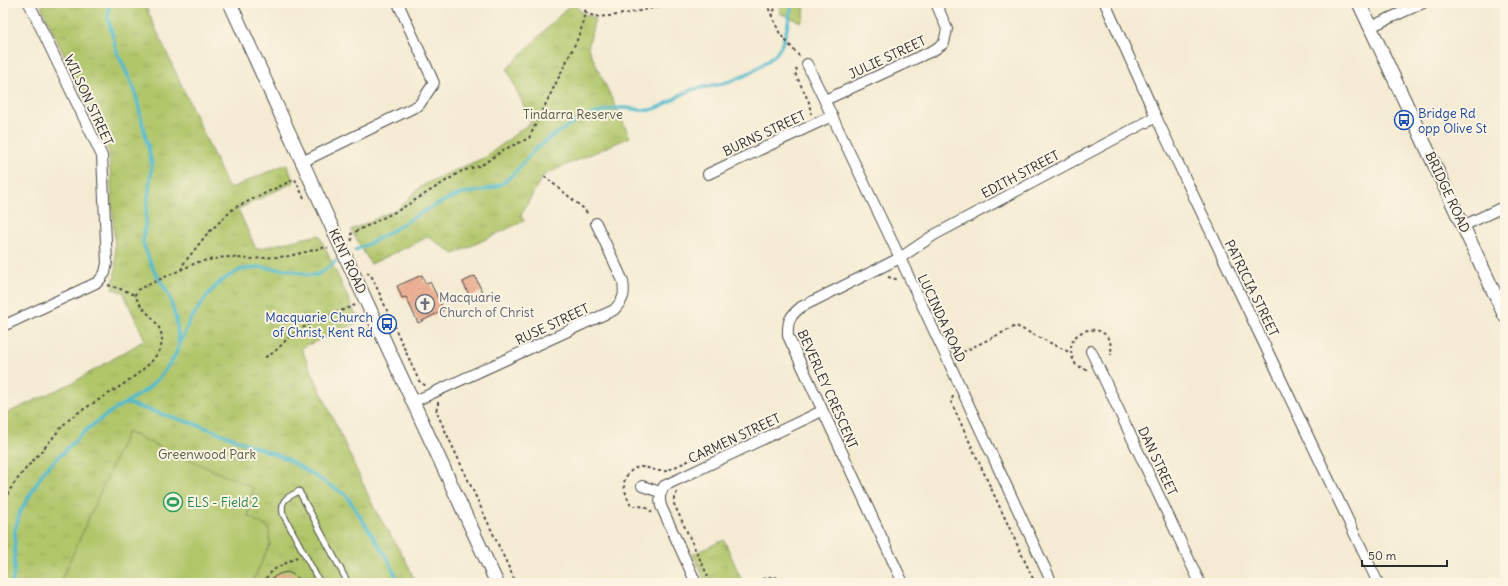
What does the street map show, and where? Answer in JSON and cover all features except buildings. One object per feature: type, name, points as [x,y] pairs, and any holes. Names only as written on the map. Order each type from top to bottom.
[{"type":"street","name":"WILSON STREET","points":[[29,3],[102,156],[107,262],[105,273],[98,282]]},
{"type":"street","name":"KENT ROAD","points":[[230,3],[497,583]]},
{"type":"street","points":[[302,162],[419,105],[434,83],[398,3]]},
{"type":"street","name":"JULIE STREET","points":[[824,100],[934,50],[944,43],[947,29],[936,3]]},
{"type":"street","name":"PATRICIA STREET","points":[[1105,3],[1156,117],[1378,583]]},
{"type":"street","name":"BRIDGE ROAD","points":[[1359,3],[1505,316]]},
{"type":"street","points":[[1370,27],[1423,3]]},
{"type":"street","name":"LUCINDA ROAD","points":[[802,61],[832,116],[1052,583]]},
{"type":"street","name":"BURNS STREET","points":[[708,174],[832,116]]},
{"type":"street","name":"EDITH STREET","points":[[900,258],[934,235],[1156,117]]},
{"type":"street","points":[[1464,226],[1505,206]]},
{"type":"street","name":"RUSE STREET","points":[[413,402],[614,310],[623,301],[623,281],[596,223]]},
{"type":"street","name":"BEVERLEY CRESCENT","points":[[900,258],[801,307],[792,315],[787,326],[788,336],[903,583]]},
{"type":"street","points":[[4,324],[98,282]]},
{"type":"street","name":"DAN STREET","points":[[1092,351],[1200,583]]},
{"type":"street","name":"CARMEN STREET","points":[[660,492],[669,482],[822,411]]},
{"type":"street","points":[[642,486],[660,492],[661,506],[696,583]]},
{"type":"lane","points":[[320,583],[283,514],[281,506],[285,499],[299,492],[348,583]]},
{"type":"path","points":[[349,243],[353,242],[351,234],[399,210],[462,171],[482,165],[503,150],[529,138],[580,34],[587,3]]},
{"type":"path","points":[[585,12],[594,16],[603,16],[643,10],[670,3]]},
{"type":"path","points":[[766,3],[780,34],[802,61],[795,73],[809,102],[810,112],[816,124]]},
{"type":"path","points":[[772,16],[777,3]]},
{"type":"path","points":[[544,176],[583,208],[596,223]]},
{"type":"path","points":[[181,270],[184,263],[203,239],[234,208],[295,179]]},
{"type":"path","points":[[3,506],[14,484],[70,418],[127,382],[143,369],[160,349],[162,342],[159,327],[137,303],[135,295],[137,290],[142,286],[178,272],[198,262],[225,257],[250,259],[289,256],[326,247],[332,250]]},
{"type":"path","points":[[367,272],[372,277],[419,381],[427,386]]},
{"type":"path","points":[[886,274],[888,277],[899,280]]},
{"type":"path","points":[[98,282],[135,295]]},
{"type":"path","points":[[265,357],[273,354],[294,333],[355,304]]},
{"type":"path","points":[[963,352],[1016,326],[1071,353]]},
{"type":"path","points":[[1090,375],[1086,369],[1076,365],[1071,353],[1075,338],[1080,332],[1093,330],[1106,335],[1112,348],[1112,355]]},
{"type":"path","points":[[953,395],[951,402],[1035,583]]},
{"type":"path","points":[[437,401],[438,405],[436,411],[516,583]]},
{"type":"path","points":[[680,490],[676,492],[674,504],[711,583]]},
{"type":"path","points":[[262,583],[273,570],[304,553]]},
{"type":"path","points":[[758,583],[768,577],[776,577],[786,583]]},
{"type":"green space","name":"Greenwood Park","points":[[47,3],[144,3],[229,189],[286,164],[294,182],[238,209],[256,249],[319,235],[359,322],[301,348],[374,508],[406,561],[416,583],[3,583],[3,415],[74,382],[145,340],[123,292],[112,289],[116,267],[109,152],[41,6]]},
{"type":"green space","name":"Tindarra Reserve","points":[[572,3],[583,13],[595,18],[588,48],[630,137],[542,177],[521,215],[524,221],[454,254],[428,237],[371,264],[351,230],[399,208],[419,188],[435,179],[486,157],[531,122],[507,69]]},
{"type":"green space","points":[[781,3],[805,3],[804,15],[801,22],[779,13]]},
{"type":"green space","name":"ELS - Field 2","points":[[127,432],[253,488],[248,516],[269,528],[270,544],[252,583],[60,583]]},
{"type":"green space","points":[[724,540],[743,583],[706,583],[693,554]]},
{"type":"waterway","points":[[109,3],[108,18],[116,49],[135,91],[152,164],[143,243],[153,269],[169,295],[176,319],[179,345]]},
{"type":"waterway","points":[[355,250],[377,240],[446,200],[465,193],[489,189],[503,183],[541,145],[568,126],[583,118],[620,108],[650,110],[666,104],[691,90],[729,82],[758,68],[771,58],[782,45],[793,3]]},
{"type":"waterway","points":[[12,583],[14,573],[15,530],[20,512],[44,471],[85,431],[109,413],[148,389],[157,380],[174,358],[189,322],[207,296],[221,281],[240,270],[258,267],[290,270],[308,275],[317,275],[332,265],[335,261]]},
{"type":"waterway","points":[[126,403],[201,426],[287,459],[346,495],[388,559],[399,583]]},
{"type":"place","name":"Bridge Rd opp Olive St","points":[[1404,120]]},
{"type":"place","name":"Macquarie Church of Christ","points":[[425,304]]},
{"type":"place","name":"Macquarie Church of Christ, Kent Rd","points":[[387,324]]},
{"type":"place","name":"ELS - Field 2","points":[[173,502]]}]
